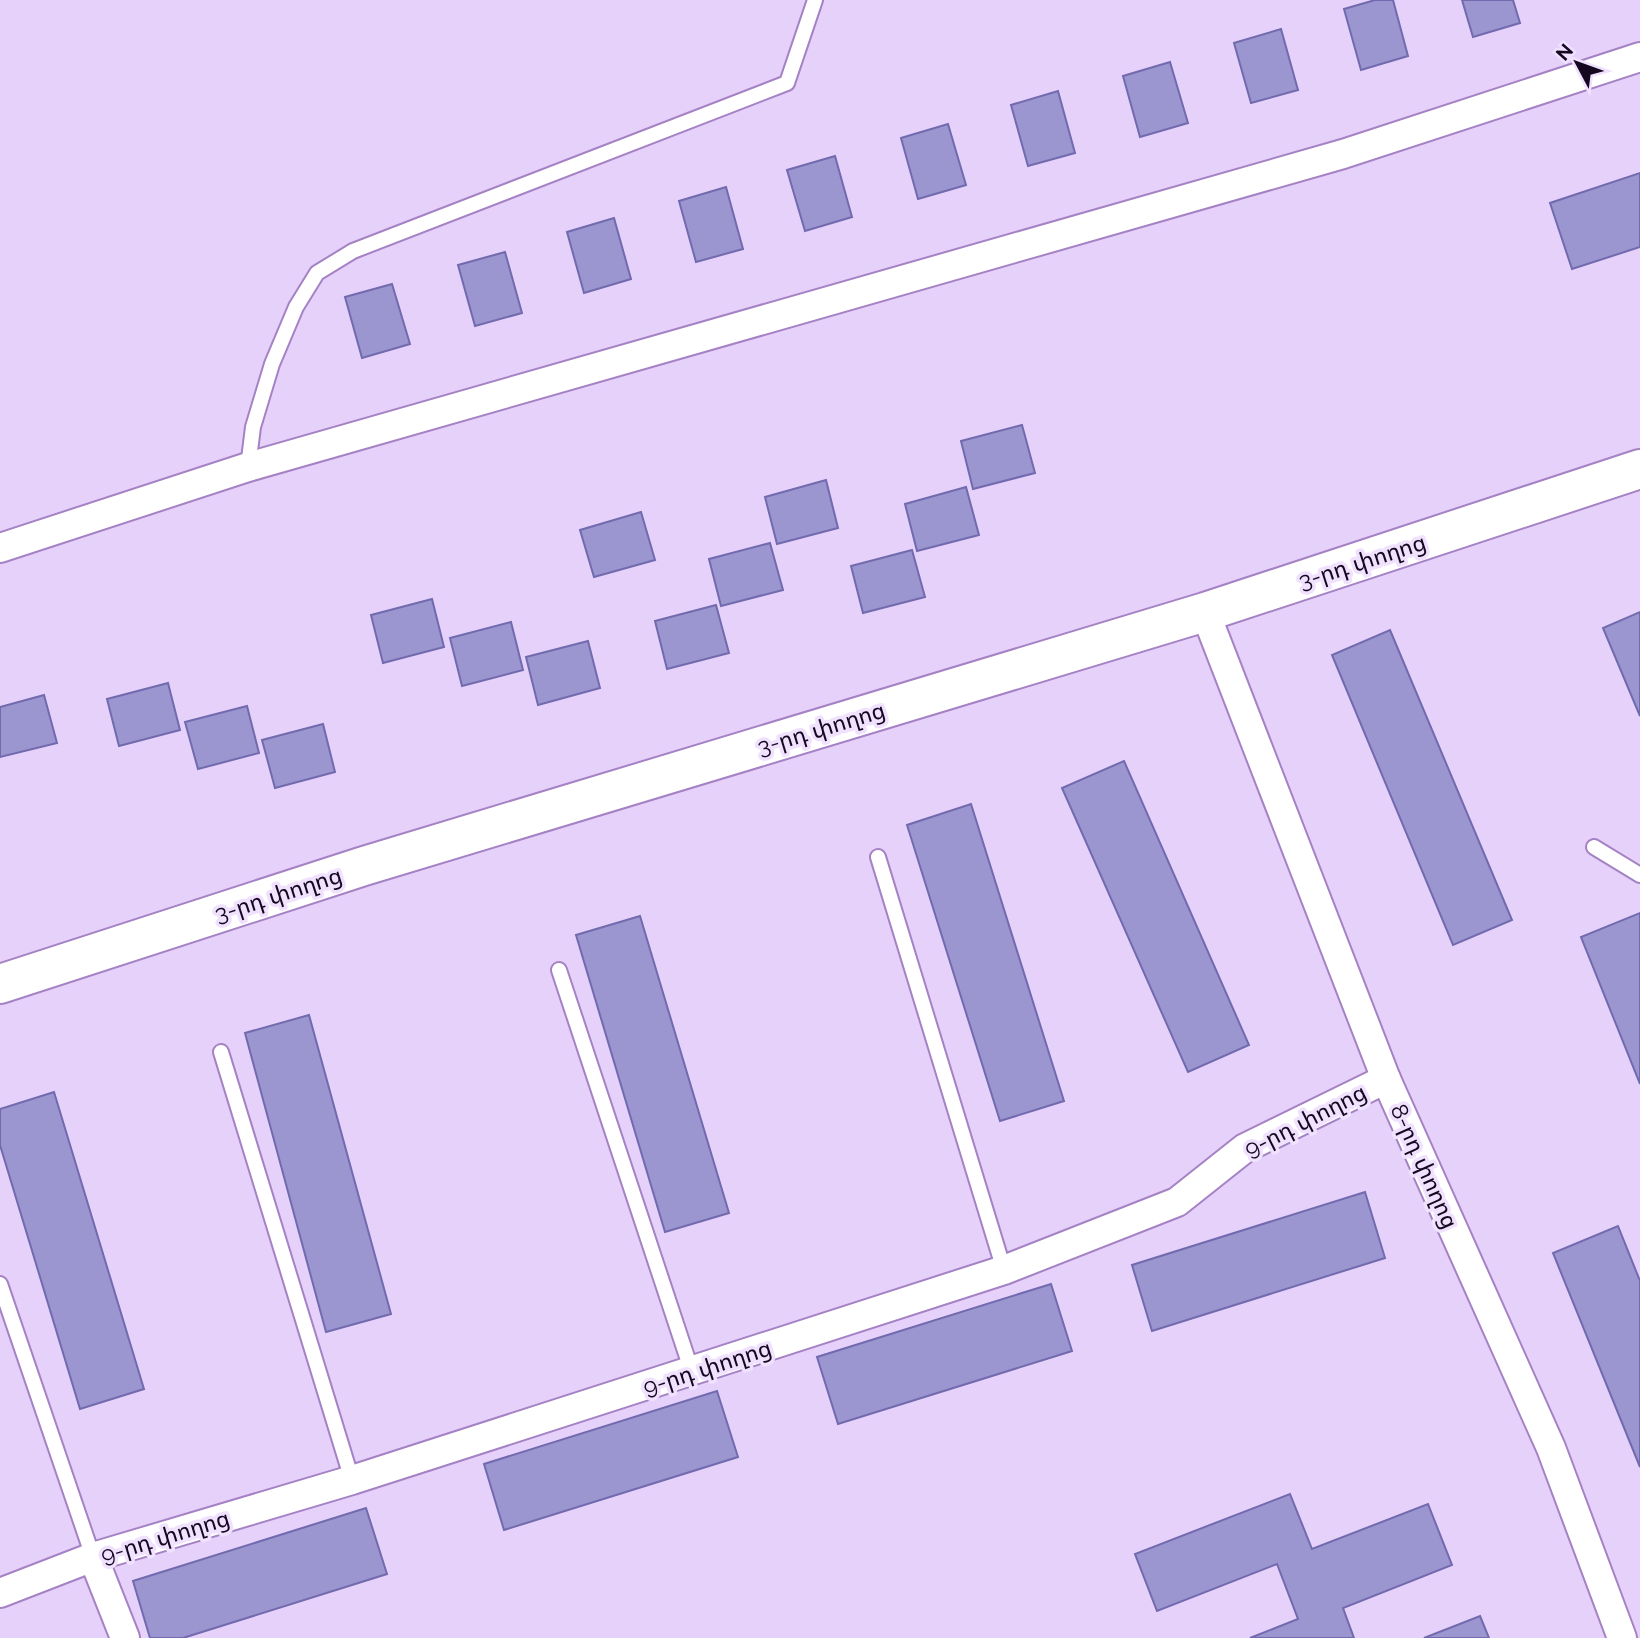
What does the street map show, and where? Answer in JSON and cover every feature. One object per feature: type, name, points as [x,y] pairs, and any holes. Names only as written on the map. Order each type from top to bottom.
[{"type":"street","points":[[0,548],[248,467],[1343,154],[1640,57]]},
{"type":"street","name":"3-րդ փողոց","points":[[0,984],[364,866],[1205,612],[1640,469]]},
{"type":"street","name":"8-րդ փողոց","points":[[1205,612],[1386,1079],[1551,1448],[1622,1638]]},
{"type":"street","name":"9-րդ փողոց","points":[[0,1593],[93,1557],[352,1480],[1004,1269],[1177,1202],[1245,1148],[1386,1079]]},
{"type":"street","points":[[93,1557],[125,1638]]},
{"type":"lane","points":[[248,467],[253,427],[272,364],[296,307],[317,273],[353,251],[787,83],[815,0]]},
{"type":"lane","points":[[1594,847],[1640,875]]},
{"type":"lane","points":[[878,857],[1004,1269]]},
{"type":"lane","points":[[559,970],[692,1372]]},
{"type":"lane","points":[[221,1052],[352,1480]]},
{"type":"lane","points":[[0,1284],[93,1557]]},
{"type":"building","points":[[1375,0],[1393,0],[1408,56],[1361,70],[1344,9]]},
{"type":"building","points":[[1462,0],[1513,0],[1520,23],[1473,37]]},
{"type":"building","points":[[1281,29],[1298,90],[1251,103],[1234,43]]},
{"type":"building","points":[[1170,62],[1188,123],[1140,137],[1123,76]]},
{"type":"building","points":[[1058,91],[1075,153],[1028,166],[1011,105]]},
{"type":"building","points":[[948,124],[966,185],[918,199],[901,138]]},
{"type":"building","points":[[835,156],[852,217],[805,231],[787,170]]},
{"type":"building","points":[[1640,173],[1640,247],[1572,269],[1550,203]]},
{"type":"building","points":[[726,187],[743,249],[696,262],[679,201]]},
{"type":"building","points":[[614,218],[631,279],[584,293],[567,232]]},
{"type":"building","points":[[505,252],[522,313],[475,326],[458,265]]},
{"type":"building","points":[[392,284],[410,344],[362,358],[345,297]]},
{"type":"building","points":[[1022,425],[1035,473],[973,489],[961,441]]},
{"type":"building","points":[[826,480],[838,528],[777,544],[765,497]]},
{"type":"building","points":[[966,487],[979,535],[917,551],[905,504]]},
{"type":"building","points":[[641,512],[655,560],[594,577],[580,530]]},
{"type":"building","points":[[770,543],[783,590],[721,606],[709,559]]},
{"type":"building","points":[[912,550],[925,597],[863,613],[851,566]]},
{"type":"building","points":[[432,599],[444,647],[383,663],[371,615]]},
{"type":"building","points":[[716,605],[729,653],[667,669],[655,621]]},
{"type":"building","points":[[1640,612],[1640,716],[1603,628]]},
{"type":"building","points":[[511,622],[523,670],[462,686],[450,638]]},
{"type":"building","points":[[1390,630],[1512,920],[1453,945],[1332,655]]},
{"type":"building","points":[[588,641],[600,688],[538,705],[526,657]]},
{"type":"building","points":[[168,683],[180,730],[119,746],[107,699]]},
{"type":"building","points":[[44,695],[57,743],[0,757],[0,707]]},
{"type":"building","points":[[247,706],[259,753],[198,769],[185,722]]},
{"type":"building","points":[[323,724],[335,772],[275,788],[262,740]]},
{"type":"building","points":[[1124,761],[1249,1045],[1188,1072],[1062,788]]},
{"type":"building","points":[[971,804],[1064,1101],[1000,1121],[907,825]]},
{"type":"building","points":[[1640,913],[1640,1084],[1581,937]]},
{"type":"building","points":[[640,916],[729,1213],[665,1232],[576,935]]},
{"type":"building","points":[[309,1015],[391,1314],[326,1332],[245,1033]]},
{"type":"building","points":[[54,1092],[144,1389],[80,1409],[0,1145],[0,1109]]},
{"type":"building","points":[[1365,1192],[1385,1258],[1152,1331],[1132,1265]]},
{"type":"building","points":[[1618,1226],[1640,1281],[1640,1467],[1553,1253]]},
{"type":"building","points":[[1051,1284],[1072,1351],[838,1424],[817,1357]]},
{"type":"building","points":[[717,1391],[738,1457],[504,1530],[484,1464]]},
{"type":"building","points":[[1290,1494],[1312,1549],[1428,1504],[1452,1565],[1343,1608],[1354,1638],[1250,1638],[1298,1619],[1277,1564],[1157,1611],[1135,1554]]},
{"type":"building","points":[[366,1508],[387,1574],[183,1638],[150,1638],[133,1581]]},
{"type":"building","points":[[1480,1616],[1489,1638],[1424,1638]]}]
